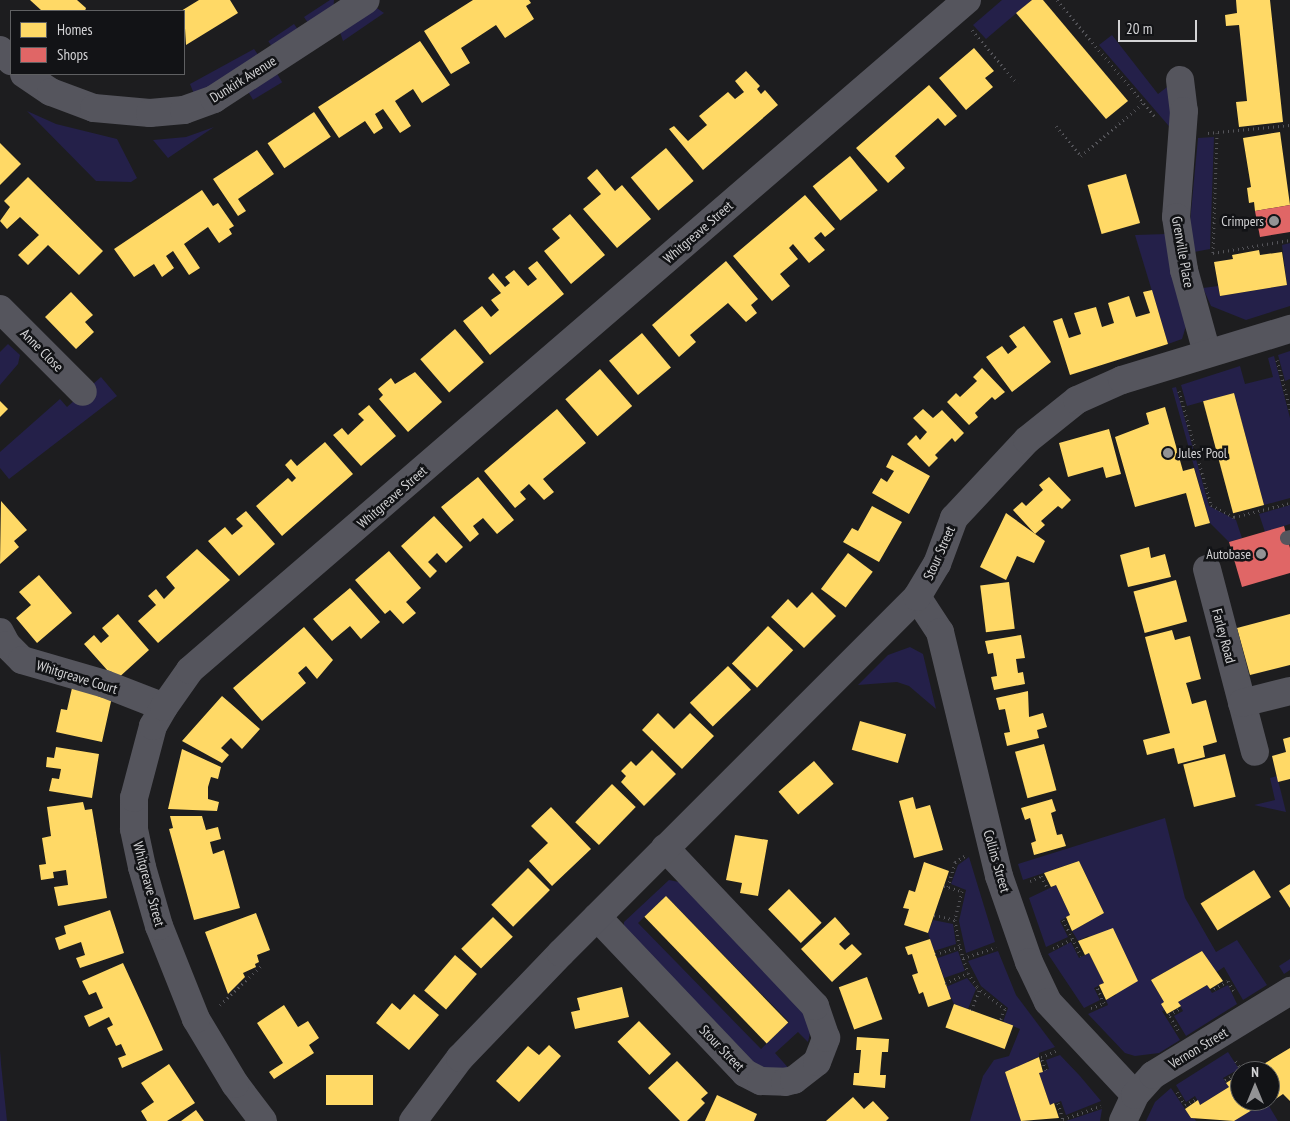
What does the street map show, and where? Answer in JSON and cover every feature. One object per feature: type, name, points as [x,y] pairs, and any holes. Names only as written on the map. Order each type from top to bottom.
[{"type":"street","name":"Dunkirk Avenue","points":[[25,75],[50,92],[94,108],[150,113],[184,110],[214,99],[366,0]]},
{"type":"street","name":"Whitgreave Street","points":[[263,1121],[235,1084],[196,1019],[159,926],[142,867],[134,829],[134,798],[153,726],[164,707],[190,670],[967,12]]},
{"type":"street","points":[[0,50],[10,61]]},
{"type":"street","name":"Grenville Place","points":[[1180,80],[1184,111],[1192,142],[1176,217],[1184,270],[1207,353]]},
{"type":"street","name":"Anne Close","points":[[0,309],[83,392]]},
{"type":"street","name":"Stour Street","points":[[413,1121],[460,1058],[597,917],[917,597],[937,564],[954,518],[1026,440],[1077,400],[1122,380],[1290,329]]},
{"type":"street","name":"Farley Road","points":[[1206,569],[1255,752]]},
{"type":"street","name":"Collins Street","points":[[917,597],[940,632],[999,876],[1029,962],[1048,1002],[1123,1106]]},
{"type":"street","name":"Whitgreave Court","points":[[0,632],[7,645],[22,660],[104,684],[164,707]]},
{"type":"street","points":[[1242,703],[1290,690]]},
{"type":"street","name":"Stour Street","points":[[597,917],[745,1073],[761,1081],[785,1082],[794,1080],[817,1062],[826,1038],[815,1006],[666,848]]},
{"type":"street","name":"Vernon Street","points":[[1123,1106],[1153,1075],[1290,991]]},
{"type":"path","points":[[1057,0],[1143,103],[1192,142],[1217,132],[1290,126]]},
{"type":"path","points":[[967,12],[1017,83]]},
{"type":"path","points":[[1056,126],[1080,156],[1143,103]]},
{"type":"path","points":[[1213,253],[1217,132]]},
{"type":"path","points":[[1206,254],[1290,240]]},
{"type":"path","points":[[1276,356],[1290,409]]},
{"type":"path","points":[[1178,386],[1211,505],[1234,517],[1290,503]]},
{"type":"path","points":[[972,850],[954,862],[946,886],[962,891],[955,920],[963,958],[968,973],[980,989],[1004,1009],[1000,1021]]},
{"type":"path","points":[[1027,882],[1041,876],[1048,889]]},
{"type":"path","points":[[934,915],[955,920]]},
{"type":"path","points":[[1063,920],[1081,956]]},
{"type":"path","points":[[1044,952],[1072,938]]},
{"type":"path","points":[[963,958],[1000,945]]},
{"type":"path","points":[[936,954],[960,947]]},
{"type":"path","points":[[218,1007],[263,964]]},
{"type":"path","points":[[945,983],[968,973]]},
{"type":"path","points":[[1214,989],[1228,981],[1237,996]]},
{"type":"path","points":[[1089,1009],[1104,1003],[1097,986]]},
{"type":"path","points":[[971,1010],[980,989]]},
{"type":"path","points":[[1179,1009],[1169,1015],[1179,1032]]},
{"type":"path","points":[[1046,1070],[1041,1058],[1062,1048]]},
{"type":"path","points":[[1225,1080],[1242,1070],[1232,1055]]},
{"type":"path","points":[[1171,1083],[1185,1106],[1196,1099]]},
{"type":"path","points":[[1058,1103],[1063,1119],[1123,1106]]},
{"type":"shaded area","points":[[330,0],[334,0],[333,12],[310,26],[304,17]]},
{"type":"shaded area","points":[[1002,0],[1032,0],[986,39],[973,25]]},
{"type":"shaded area","points":[[374,6],[384,13],[343,41],[339,29]]},
{"type":"shaded area","points":[[294,24],[300,33],[274,50],[268,41]]},
{"type":"shaded area","points":[[1112,35],[1158,94],[1171,84],[1174,132],[1099,45]]},
{"type":"shaded area","points":[[254,49],[261,59],[194,94],[190,84]]},
{"type":"shaded area","points":[[276,72],[282,82],[253,100],[247,90]]},
{"type":"shaded area","points":[[27,111],[56,124],[117,139],[137,178],[131,182],[96,181]]},
{"type":"shaded area","points":[[214,127],[168,158],[153,140],[186,137]]},
{"type":"shaded area","points":[[1214,137],[1210,249],[1194,252],[1190,222],[1198,138]]},
{"type":"shaded area","points":[[1167,234],[1186,326],[1182,339],[1168,344],[1135,235]]},
{"type":"shaded area","points":[[1290,243],[1290,306],[1246,320],[1211,306],[1203,288],[1218,286],[1220,296],[1287,285],[1282,245]]},
{"type":"shaded area","points":[[8,344],[20,355],[18,364],[0,385],[0,352]]},
{"type":"shaded area","points":[[1290,351],[1290,379],[1285,381],[1278,355]]},
{"type":"shaded area","points":[[1274,356],[1290,418],[1290,498],[1264,505],[1234,393],[1187,406],[1181,385],[1240,366],[1245,384],[1273,377],[1268,358]]},
{"type":"shaded area","points":[[101,377],[117,396],[9,479],[0,468],[0,452],[60,399],[67,407]]},
{"type":"shaded area","points":[[1176,387],[1209,506],[1236,520],[1242,538],[1229,542],[1210,523],[1172,388]]},
{"type":"shaded area","points":[[1290,505],[1290,524],[1265,532],[1259,514]]},
{"type":"shaded area","points":[[910,647],[923,654],[936,709],[909,686],[897,682],[858,685],[888,655]]},
{"type":"shaded area","points":[[1277,776],[1286,812],[1254,805],[1275,800],[1270,778]]},
{"type":"shaded area","points":[[1165,818],[1185,898],[1216,952],[1237,940],[1267,985],[1243,1000],[1224,967],[1215,973],[1202,951],[1151,980],[1164,1002],[1165,1010],[1162,1011],[1180,1040],[1159,1053],[1135,1056],[1125,1053],[1088,1014],[1108,1005],[1106,1000],[1116,995],[1088,936],[1078,941],[1072,931],[1104,913],[1079,861],[1023,880],[1018,864]]},
{"type":"shaded area","points":[[969,857],[995,942],[966,953],[959,921],[966,890],[951,884],[958,865]]},
{"type":"shaded area","points":[[669,880],[679,882],[804,1013],[810,1033],[808,1042],[798,1032],[775,1053],[792,1072],[754,1069],[624,931],[624,922]],"holes":[[[666,896],[789,1022],[761,1049],[638,923]]]},
{"type":"shaded area","points":[[1056,885],[1070,915],[1060,921],[1068,937],[1046,947],[1029,898]]},
{"type":"shaded area","points":[[933,920],[953,924],[956,944],[934,951],[928,933]]},
{"type":"shaded area","points":[[1071,942],[1079,958],[1089,953],[1104,983],[1094,988],[1100,1000],[1084,1008],[1048,954]]},
{"type":"shaded area","points":[[958,951],[965,971],[944,978],[937,958]]},
{"type":"shaded area","points":[[998,951],[1016,995],[1055,1047],[1039,1053],[1039,1057],[1028,1061],[1029,1064],[1005,1072],[1021,1121],[970,1121],[983,1076],[994,1060],[1009,1056],[1020,1029],[1003,1022],[1008,1008],[981,986],[968,961]]},
{"type":"shaded area","points":[[1290,959],[1290,970],[1284,974],[1279,966]]},
{"type":"shaded area","points":[[967,978],[976,989],[968,1009],[954,1004],[946,987]]},
{"type":"shaded area","points":[[1207,985],[1212,993],[1228,985],[1237,1004],[1186,1036],[1174,1016],[1183,1011],[1178,1002]]},
{"type":"shaded area","points":[[0,1050],[1,1064],[7,1121],[0,1121]]},
{"type":"shaded area","points":[[1228,1052],[1234,1061],[1230,1061],[1230,1074],[1223,1078],[1229,1087],[1200,1105],[1195,1096],[1186,1102],[1176,1085]]},
{"type":"shaded area","points":[[1060,1055],[1101,1101],[1066,1115],[1061,1101],[1050,1105],[1039,1073],[1049,1069],[1046,1060]]},
{"type":"shaded area","points":[[1171,1088],[1191,1118],[1193,1116],[1196,1121],[1146,1121],[1155,1102]]},
{"type":"shaded area","points":[[1102,1109],[1100,1121],[1066,1121]]},
{"type":"shaded area","points":[[1250,1111],[1272,1111],[1278,1121],[1234,1121]]},
{"type":"building: Homes","points":[[30,0],[77,0],[86,8],[85,10],[41,10]]},
{"type":"building: Homes","points":[[199,0],[230,0],[238,13],[186,45],[185,10],[183,10]]},
{"type":"building: Homes","points":[[473,0],[529,0],[531,3],[526,6],[534,19],[505,38],[496,25],[461,48],[470,63],[451,74],[424,31]]},
{"type":"building: Homes","points":[[1032,0],[1043,0],[1128,101],[1106,119],[1016,13]]},
{"type":"building: Homes","points":[[1236,0],[1270,0],[1283,122],[1239,127],[1236,102],[1247,101],[1239,25],[1226,26],[1225,15],[1237,13]]},
{"type":"building: Homes","points":[[420,41],[450,85],[422,103],[413,89],[395,101],[411,126],[400,133],[383,109],[375,114],[383,128],[374,134],[365,121],[339,138],[318,107]]},
{"type":"building: Homes","points":[[974,48],[994,71],[985,78],[993,87],[966,110],[939,78]]},
{"type":"building: Homes","points":[[746,71],[760,86],[757,89],[761,94],[765,90],[778,105],[703,170],[669,129],[674,126],[688,141],[707,125],[699,116],[728,92],[735,99],[744,92],[735,81]]},
{"type":"building: Homes","points":[[929,85],[957,116],[945,126],[938,118],[895,156],[905,168],[888,183],[856,148]]},
{"type":"building: Homes","points":[[314,112],[331,137],[284,168],[268,143]]},
{"type":"building: Homes","points":[[1280,132],[1290,205],[1255,211],[1254,202],[1249,203],[1247,188],[1251,187],[1243,138]]},
{"type":"building: Homes","points":[[0,143],[21,164],[0,185]]},
{"type":"building: Homes","points":[[666,148],[694,181],[658,211],[631,178]]},
{"type":"building: Homes","points":[[257,150],[274,174],[238,199],[246,211],[238,216],[213,179]]},
{"type":"building: Homes","points":[[850,156],[878,190],[840,220],[813,186]]},
{"type":"building: Homes","points":[[597,169],[615,191],[622,185],[651,219],[617,248],[583,209],[601,194],[587,178]]},
{"type":"building: Homes","points":[[1126,174],[1140,223],[1102,234],[1088,185]]},
{"type":"building: Homes","points":[[28,177],[103,251],[79,275],[48,245],[28,265],[18,255],[39,235],[20,217],[7,229],[0,221],[10,207],[4,201]]},
{"type":"building: Homes","points":[[202,190],[213,206],[218,203],[234,226],[229,229],[232,234],[219,243],[208,227],[184,244],[200,268],[189,275],[173,251],[166,256],[174,268],[162,277],[154,264],[134,277],[114,249]]},
{"type":"building: Homes","points":[[805,195],[835,229],[825,237],[821,232],[814,238],[825,250],[809,263],[793,244],[789,248],[798,259],[780,274],[790,286],[772,301],[733,256]]},
{"type":"building: Homes","points":[[570,214],[605,255],[571,284],[544,251],[560,238],[552,229]]},
{"type":"building: Homes","points":[[1259,250],[1260,255],[1282,252],[1287,285],[1220,296],[1214,262],[1233,259],[1232,255]]},
{"type":"building: Homes","points":[[537,261],[564,294],[490,355],[463,321],[482,306],[491,317],[499,310],[491,300],[501,293],[488,278],[493,273],[505,287],[510,283],[505,277],[514,270],[528,286],[537,279],[528,268]]},
{"type":"building: Homes","points":[[726,261],[758,299],[751,305],[757,313],[746,322],[728,303],[690,335],[696,342],[679,357],[652,325]]},
{"type":"building: Homes","points":[[1152,290],[1168,344],[1070,375],[1053,321],[1062,318],[1069,338],[1081,334],[1074,313],[1096,307],[1102,327],[1114,323],[1108,303],[1129,296],[1136,317],[1150,313],[1143,292]]},
{"type":"building: Homes","points":[[71,292],[93,315],[85,322],[94,332],[76,349],[45,317]]},
{"type":"building: Homes","points":[[1024,326],[1051,362],[1012,392],[986,357],[1002,346],[1008,354],[1017,347],[1009,336]]},
{"type":"building: Homes","points":[[455,329],[484,362],[449,392],[420,359]]},
{"type":"building: Homes","points":[[642,333],[671,367],[638,395],[609,361]]},
{"type":"building: Homes","points":[[982,368],[1005,392],[995,400],[992,397],[975,413],[978,417],[969,425],[947,402],[956,393],[960,397],[977,381],[973,377]]},
{"type":"building: Homes","points":[[600,369],[632,406],[597,436],[565,399]]},
{"type":"building: Homes","points":[[415,372],[442,402],[408,432],[379,399],[383,395],[378,389],[391,378],[395,384]]},
{"type":"building: Homes","points":[[1234,393],[1264,505],[1233,513],[1203,401]]},
{"type":"building: Homes","points":[[0,401],[8,409],[0,417]]},
{"type":"building: Homes","points":[[369,405],[396,436],[361,466],[333,435],[342,428],[348,435],[364,420],[358,414]]},
{"type":"building: Homes","points":[[1165,407],[1183,471],[1194,468],[1210,523],[1195,527],[1186,493],[1135,507],[1115,437],[1149,424],[1146,413]]},
{"type":"building: Homes","points":[[557,409],[586,443],[543,479],[554,492],[544,500],[529,484],[520,492],[526,499],[515,508],[484,471]]},
{"type":"building: Homes","points":[[923,409],[933,418],[942,410],[964,433],[955,442],[952,438],[935,455],[938,458],[929,467],[907,444],[916,435],[920,440],[927,432],[913,418]]},
{"type":"building: Homes","points":[[1109,429],[1121,474],[1106,478],[1103,467],[1068,477],[1059,443]]},
{"type":"building: Homes","points":[[325,442],[353,474],[282,536],[256,506],[288,478],[292,482],[296,478],[285,465],[291,459],[297,466]]},
{"type":"building: Homes","points":[[892,455],[930,476],[909,514],[872,493],[881,478],[887,482],[894,471],[886,467]]},
{"type":"building: Homes","points":[[478,477],[514,520],[497,534],[483,518],[473,526],[479,534],[470,542],[441,507]]},
{"type":"building: Homes","points":[[1049,477],[1071,500],[1062,509],[1058,506],[1041,521],[1045,525],[1035,534],[1013,510],[1022,502],[1026,506],[1043,490],[1039,485]]},
{"type":"building: Homes","points":[[1,501],[27,530],[14,541],[19,547],[0,564]]},
{"type":"building: Homes","points":[[872,506],[902,522],[879,562],[843,542],[852,528],[858,531]]},
{"type":"building: Homes","points":[[246,511],[275,544],[239,576],[208,541],[225,527],[232,535],[243,526],[236,519]]},
{"type":"building: Homes","points":[[1006,513],[1045,541],[1034,563],[1017,556],[1006,580],[980,567]]},
{"type":"building: Homes","points":[[434,516],[463,547],[446,563],[437,553],[428,562],[437,571],[430,578],[401,546]]},
{"type":"building: Homes","points":[[1149,547],[1151,558],[1165,554],[1171,577],[1128,587],[1120,555]]},
{"type":"building: Homes","points":[[197,549],[230,580],[158,643],[138,621],[156,605],[148,596],[156,589],[164,599],[175,588],[166,577]]},
{"type":"building: Homes","points":[[389,551],[421,588],[406,602],[416,613],[403,624],[390,610],[385,614],[355,580]]},
{"type":"building: Homes","points":[[848,553],[873,572],[846,608],[821,589]]},
{"type":"building: Homes","points":[[39,575],[72,613],[37,643],[16,618],[31,605],[19,592]]},
{"type":"building: Homes","points":[[1176,580],[1187,622],[1145,633],[1133,591]]},
{"type":"building: Homes","points":[[1009,582],[1015,629],[986,632],[980,586]]},
{"type":"building: Homes","points":[[350,588],[380,622],[361,639],[350,626],[332,641],[313,619]]},
{"type":"building: Homes","points":[[812,592],[836,616],[804,648],[771,617],[788,599],[797,608]]},
{"type":"building: Homes","points":[[118,614],[149,650],[116,680],[84,644],[94,635],[101,643],[109,636],[102,628]]},
{"type":"building: Homes","points":[[1290,614],[1290,665],[1250,675],[1237,628]]},
{"type":"building: Homes","points":[[768,626],[793,650],[757,688],[732,663]]},
{"type":"building: Homes","points":[[304,627],[333,660],[317,679],[306,666],[298,673],[306,683],[262,721],[233,688]]},
{"type":"building: Homes","points":[[1172,630],[1175,640],[1190,636],[1201,679],[1186,683],[1192,704],[1206,700],[1217,742],[1203,746],[1205,757],[1178,764],[1174,748],[1147,755],[1143,740],[1170,733],[1145,637]]},
{"type":"building: Homes","points":[[1021,635],[1025,658],[1016,659],[1018,673],[1023,672],[1025,684],[994,690],[991,677],[997,676],[993,653],[988,654],[985,641]]},
{"type":"building: Homes","points":[[728,666],[751,690],[713,727],[690,703]]},
{"type":"building: Homes","points":[[72,688],[112,697],[102,742],[56,732],[61,709],[67,710]]},
{"type":"building: Homes","points":[[1028,691],[1029,717],[1043,713],[1047,727],[1037,730],[1039,738],[1007,746],[1004,733],[1010,732],[1005,709],[999,710],[996,698]]},
{"type":"building: Homes","points":[[222,696],[260,729],[242,749],[231,738],[221,748],[229,755],[222,763],[182,741]]},
{"type":"building: Homes","points":[[658,713],[674,729],[690,713],[714,736],[682,769],[642,730]]},
{"type":"building: Homes","points":[[860,721],[906,734],[898,763],[852,750]]},
{"type":"building: Homes","points":[[1290,737],[1290,779],[1278,782],[1272,756],[1286,752],[1283,739]]},
{"type":"building: Homes","points":[[1044,744],[1056,790],[1027,798],[1015,752]]},
{"type":"building: Homes","points":[[56,747],[99,754],[92,798],[49,791],[52,778],[59,779],[61,769],[46,767],[47,757],[54,758]]},
{"type":"building: Homes","points":[[182,749],[221,767],[218,779],[211,777],[208,787],[208,799],[219,802],[217,811],[168,809]]},
{"type":"building: Homes","points":[[652,750],[676,774],[644,806],[621,782],[626,776],[621,771],[631,761],[636,766]]},
{"type":"building: Homes","points":[[1225,754],[1236,797],[1194,807],[1183,764]]},
{"type":"building: Homes","points":[[814,761],[834,784],[798,814],[779,792]]},
{"type":"building: Homes","points":[[612,784],[636,807],[599,845],[575,822]]},
{"type":"building: Homes","points":[[913,797],[916,809],[930,805],[943,850],[914,858],[899,801]]},
{"type":"building: Homes","points":[[1052,799],[1056,811],[1051,813],[1057,835],[1062,834],[1066,846],[1034,855],[1031,843],[1036,841],[1030,818],[1025,820],[1021,808]]},
{"type":"building: Homes","points":[[83,802],[85,810],[92,809],[107,898],[58,906],[54,887],[68,885],[66,870],[53,872],[54,878],[41,880],[39,865],[46,864],[42,838],[51,836],[47,807]]},
{"type":"building: Homes","points":[[551,807],[591,849],[552,886],[529,861],[548,843],[531,826]]},
{"type":"building: Homes","points":[[170,816],[202,816],[206,830],[218,827],[221,839],[210,842],[213,854],[224,850],[240,908],[194,920],[169,829],[173,828]]},
{"type":"building: Homes","points":[[735,835],[768,840],[758,896],[740,893],[742,883],[726,880]]},
{"type":"building: Homes","points":[[1079,861],[1104,913],[1072,931],[1066,917],[1070,915],[1056,885],[1051,887],[1044,873]]},
{"type":"building: Homes","points":[[924,862],[949,871],[928,933],[904,925],[909,909],[903,908],[909,890],[915,892]]},
{"type":"building: Homes","points":[[528,868],[550,890],[513,927],[491,905]]},
{"type":"building: Homes","points":[[1254,870],[1271,897],[1218,931],[1201,903]]},
{"type":"building: Homes","points":[[1290,884],[1290,908],[1279,891]]},
{"type":"building: Homes","points":[[789,889],[822,923],[801,943],[768,909]]},
{"type":"building: Homes","points":[[666,896],[788,1023],[767,1043],[644,917]]},
{"type":"building: Homes","points":[[110,910],[124,953],[80,968],[76,958],[85,955],[81,942],[59,950],[55,938],[66,934],[64,926]]},
{"type":"building: Homes","points":[[256,913],[270,950],[257,955],[259,962],[255,964],[256,967],[243,973],[245,977],[228,994],[205,932]]},
{"type":"building: Homes","points":[[493,917],[513,937],[481,969],[461,949]]},
{"type":"building: Homes","points":[[835,917],[850,934],[839,944],[845,950],[852,944],[862,954],[832,982],[801,949]]},
{"type":"building: Homes","points":[[1113,928],[1138,981],[1106,1000],[1099,985],[1104,983],[1089,953],[1085,955],[1078,941]]},
{"type":"building: Homes","points":[[930,939],[951,999],[928,1007],[923,992],[919,994],[912,975],[918,973],[912,954],[908,955],[905,947]]},
{"type":"building: Homes","points":[[1202,951],[1223,981],[1210,989],[1207,985],[1178,1002],[1181,1006],[1167,1014],[1161,1004],[1164,1002],[1151,980]]},
{"type":"building: Homes","points":[[455,955],[477,974],[446,1009],[424,990]]},
{"type":"building: Homes","points":[[123,963],[163,1050],[122,1068],[118,1058],[126,1055],[121,1044],[116,1046],[107,1028],[113,1025],[109,1017],[89,1027],[84,1016],[103,1008],[96,992],[89,995],[82,981]]},
{"type":"building: Homes","points":[[867,977],[882,1019],[854,1030],[839,987]]},
{"type":"building: Homes","points":[[622,987],[629,1017],[575,1029],[571,1012],[580,1010],[577,998]]},
{"type":"building: Homes","points":[[414,994],[439,1015],[409,1050],[376,1023],[392,1003],[400,1010]]},
{"type":"building: Homes","points":[[954,1004],[1013,1026],[1005,1049],[945,1027]]},
{"type":"building: Homes","points":[[284,1005],[298,1027],[308,1021],[319,1038],[309,1045],[314,1053],[274,1079],[269,1072],[283,1063],[257,1023]]},
{"type":"building: Homes","points":[[639,1021],[671,1054],[649,1075],[617,1042]]},
{"type":"building: Homes","points":[[857,1037],[889,1039],[888,1052],[882,1052],[880,1075],[886,1075],[885,1088],[853,1085],[854,1073],[859,1073],[861,1050],[856,1050]]},
{"type":"building: Homes","points":[[549,1045],[561,1056],[519,1102],[496,1081],[528,1046],[539,1055]]},
{"type":"building: Homes","points":[[1290,1048],[1290,1101],[1283,1094],[1280,1096],[1280,1061],[1269,1061]]},
{"type":"building: Homes","points":[[1039,1057],[1043,1072],[1039,1073],[1050,1105],[1054,1103],[1059,1118],[1021,1121],[1005,1072]]},
{"type":"building: Homes","points":[[677,1061],[708,1093],[701,1099],[705,1103],[687,1121],[680,1121],[648,1088]]},
{"type":"building: Homes","points":[[169,1064],[195,1103],[167,1121],[147,1121],[141,1111],[154,1102],[141,1083]]},
{"type":"building: Homes","points":[[326,1075],[373,1075],[373,1105],[326,1105]]},
{"type":"building: Homes","points":[[1230,1080],[1230,1111],[1250,1111],[1234,1121],[1191,1118],[1185,1109],[1198,1100],[1200,1105],[1229,1087],[1226,1083]]},
{"type":"building: Homes","points":[[717,1095],[757,1114],[754,1121],[705,1121]]},
{"type":"building: Homes","points":[[853,1097],[864,1109],[873,1101],[889,1118],[886,1121],[826,1121]]},
{"type":"building: Homes","points":[[196,1110],[204,1121],[181,1121]]},
{"type":"building: Shops","name":"Crimpers","points":[[1290,205],[1290,232],[1260,237],[1255,211]]},
{"type":"building: Shops","name":"Autobase","points":[[1284,526],[1290,548],[1290,573],[1242,587],[1229,542]]},
{"type":"place","name":"Crimpers","points":[[1274,221]]},
{"type":"place","name":"Jules' Pool","points":[[1168,453]]},
{"type":"place","name":"Autobase","points":[[1261,554]]}]
